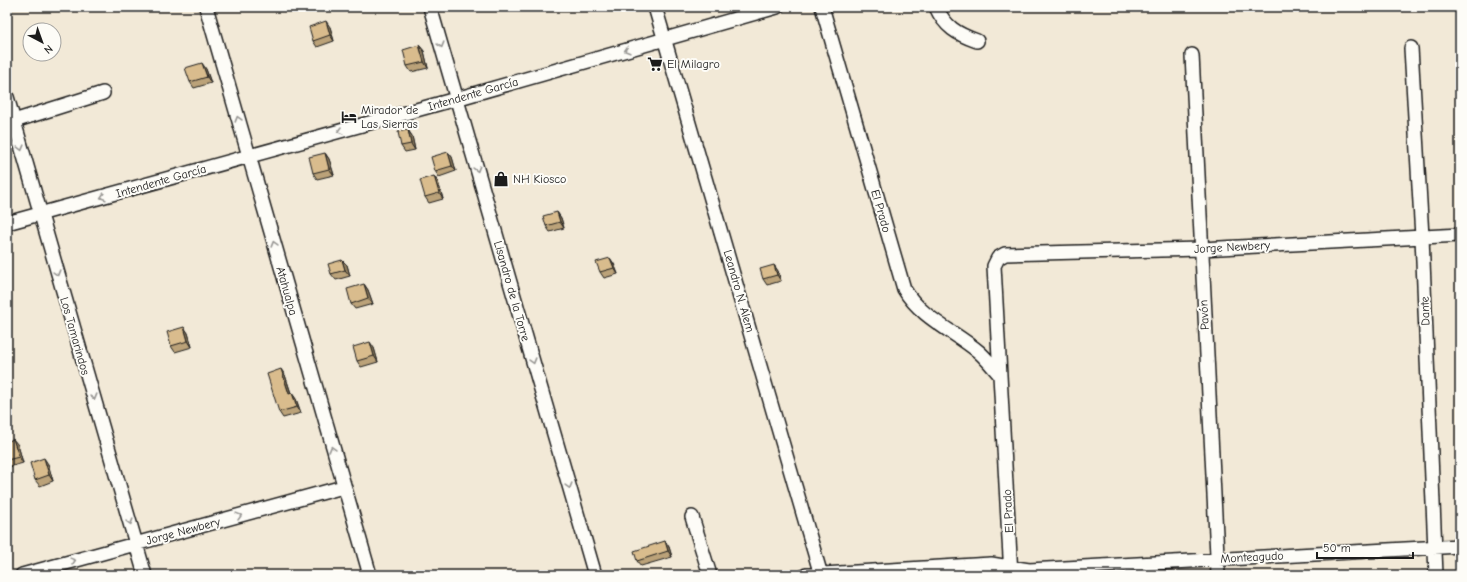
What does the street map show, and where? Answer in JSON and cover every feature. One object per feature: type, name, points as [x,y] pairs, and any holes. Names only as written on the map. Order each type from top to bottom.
[{"type":"street","name":"Atahualpa","points":[[206,7],[343,487],[370,575]]},
{"type":"street","name":"Lisandro de la Torre","points":[[430,7],[596,575]]},
{"type":"street","name":"Leandro N. Alem","points":[[656,7],[821,574]]},
{"type":"street","name":"Intendente García","points":[[7,223],[456,99],[777,7]]},
{"type":"street","name":"El Prado","points":[[822,7],[904,289],[911,301],[922,311],[979,352],[1000,375]]},
{"type":"street","points":[[936,7],[944,22],[952,30],[977,41]]},
{"type":"street","name":"Dante","points":[[1411,48],[1422,237],[1436,575]]},
{"type":"street","name":"Pavón","points":[[1192,55],[1218,575]]},
{"type":"street","points":[[14,121],[103,93]]},
{"type":"street","name":"Los Tamarindos","points":[[7,96],[145,575]]},
{"type":"street","name":"Jorge Newbery","points":[[1004,254],[1201,249],[1460,235]]},
{"type":"street","name":"El Prado","points":[[1004,254],[998,258],[994,266],[1011,571]]},
{"type":"street","points":[[979,352],[990,352],[999,345]]},
{"type":"street","name":"Jorge Newbery","points":[[22,575],[343,487]]},
{"type":"street","points":[[692,517],[710,575]]},
{"type":"street","name":"Monteagudo","points":[[806,575],[991,564],[1011,571],[1460,546]]},
{"type":"building","points":[[326,21],[330,35],[313,41],[309,27]]},
{"type":"building","points":[[419,45],[424,62],[407,66],[403,50]]},
{"type":"building","points":[[202,63],[207,77],[190,82],[185,68]]},
{"type":"building","points":[[408,130],[411,144],[401,146],[398,132]]},
{"type":"building","points":[[448,152],[452,166],[435,171],[431,157]]},
{"type":"building","points":[[325,153],[329,169],[313,173],[309,157]]},
{"type":"building","points":[[434,176],[439,193],[425,197],[420,180]]},
{"type":"building","points":[[557,212],[560,222],[546,226],[543,216]]},
{"type":"building","points":[[610,258],[614,268],[600,272],[596,262]]},
{"type":"building","points":[[342,260],[345,270],[331,274],[328,264]]},
{"type":"building","points":[[774,265],[777,275],[763,279],[760,269]]},
{"type":"building","points":[[364,284],[368,298],[351,304],[347,289]]},
{"type":"building","points":[[184,327],[188,341],[171,346],[167,332]]},
{"type":"building","points":[[370,342],[374,356],[357,361],[353,347]]},
{"type":"building","points":[[281,369],[289,394],[292,393],[297,407],[279,412],[267,374]]},
{"type":"building","points":[[13,439],[19,457],[7,460],[7,442]]},
{"type":"building","points":[[44,458],[49,475],[35,480],[30,463]]},
{"type":"building","points":[[665,541],[668,551],[637,561],[634,551]]},
{"type":"place","name":"El Milagro","points":[[655,64]]},
{"type":"place","name":"Mirador de Las Sierras","points":[[349,117]]},
{"type":"place","name":"NH Kiosco","points":[[501,179]]}]
